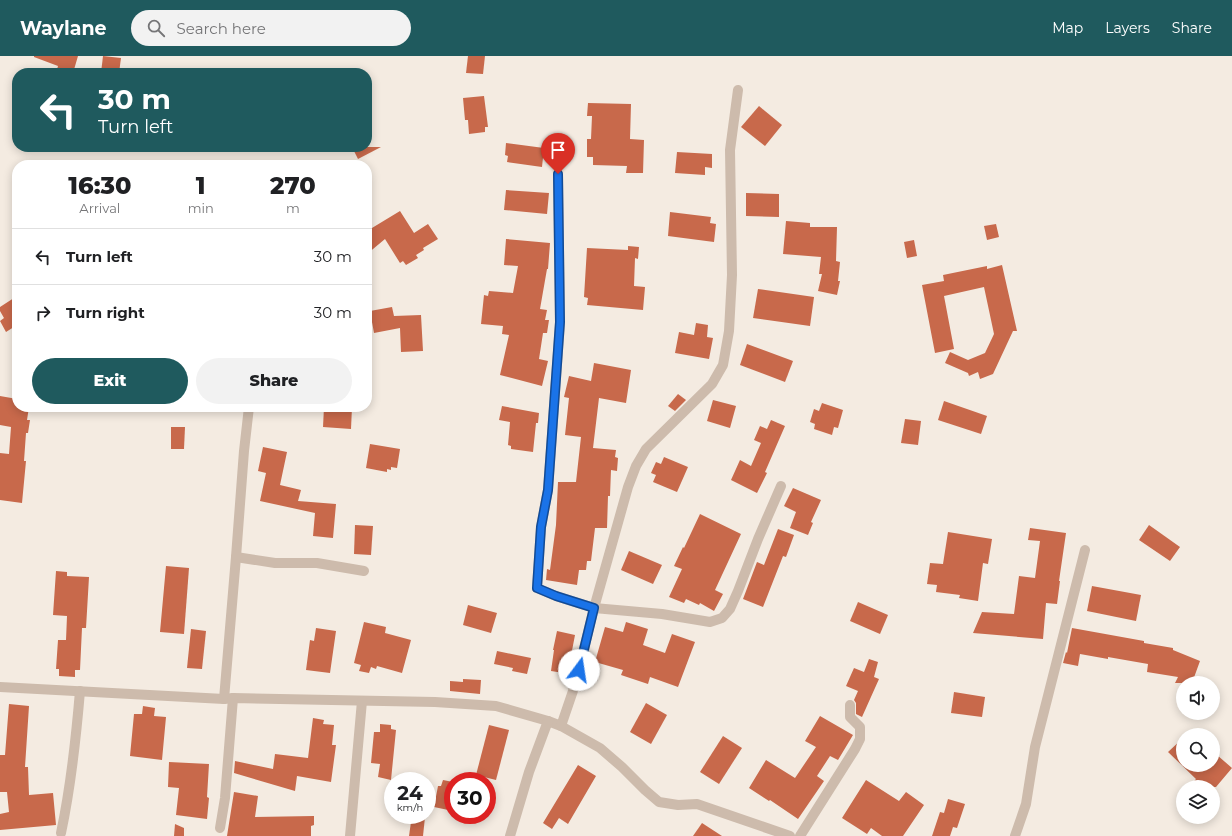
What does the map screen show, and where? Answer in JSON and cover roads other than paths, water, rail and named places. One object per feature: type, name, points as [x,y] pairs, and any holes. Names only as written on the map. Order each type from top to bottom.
[{"type":"street","points":[[561,726],[575,685],[594,608],[628,487],[636,466],[646,449],[712,384],[723,365],[729,331],[732,274],[730,150],[738,90]]},
{"type":"street","points":[[558,174],[560,322],[548,490],[541,527],[537,588],[556,596],[594,608],[662,614],[710,622],[722,618],[730,609],[781,486]]},
{"type":"street","points":[[220,828],[225,798],[236,557],[244,450],[249,412]]},
{"type":"street","points":[[1015,836],[1026,804],[1036,747],[1085,550]]},
{"type":"street","points":[[236,557],[275,563],[317,563],[364,571]]},
{"type":"street","points":[[0,688],[229,698],[435,702],[496,706],[561,726],[600,748],[659,802],[678,805],[698,804],[790,836]]},
{"type":"street","points":[[61,833],[70,793],[80,691]]},
{"type":"street","points":[[350,836],[362,701]]},
{"type":"street","points":[[800,836],[848,761],[860,739],[860,727],[850,718],[850,705]]},
{"type":"street","points":[[510,836],[529,772],[548,721]]}]
